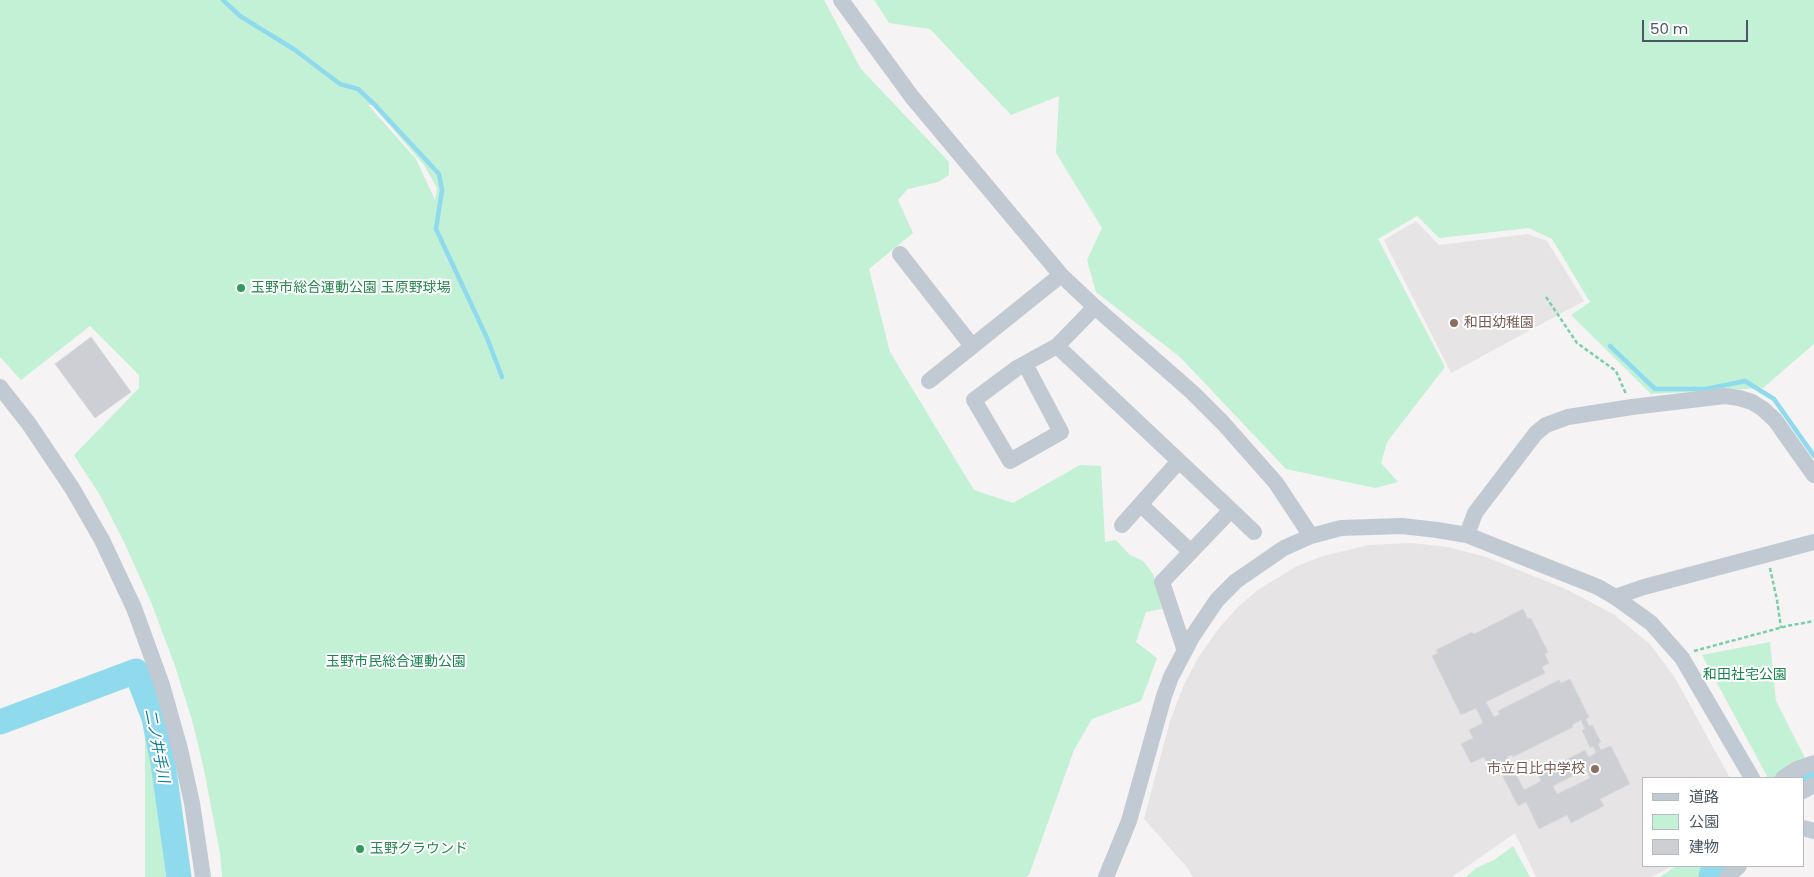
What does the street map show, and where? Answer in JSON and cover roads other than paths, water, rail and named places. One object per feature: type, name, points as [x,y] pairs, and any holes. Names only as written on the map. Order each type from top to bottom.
[{"type":"street","points":[[841,0],[912,97],[1062,275],[1223,422],[1276,483],[1310,536]]},
{"type":"street","points":[[900,254],[972,346]]},
{"type":"street","points":[[929,381],[1062,275]]},
{"type":"street","points":[[1025,364],[1061,432],[1010,461],[974,400],[1025,364],[1057,346],[1095,307]]},
{"type":"street","points":[[1057,346],[1254,532]]},
{"type":"street","points":[[0,386],[29,424],[72,488],[102,540],[134,608],[162,685],[180,749],[192,803],[203,877]]},
{"type":"street","points":[[1467,535],[1475,513],[1536,433],[1546,425],[1568,416],[1725,396],[1739,398],[1752,402],[1775,420],[1814,475]]},
{"type":"street","points":[[1122,525],[1179,461]]},
{"type":"street","points":[[1141,505],[1190,552]]},
{"type":"street","points":[[1185,650],[1162,582],[1231,510]]},
{"type":"street","points":[[1106,877],[1129,821],[1171,677],[1185,650],[1217,600],[1236,581],[1284,548],[1310,536],[1341,528],[1372,526],[1437,530],[1467,535],[1598,587],[1615,597],[1651,623],[1682,658],[1751,777]]},
{"type":"street","points":[[1615,597],[1644,587],[1814,542]]},
{"type":"street","points":[[1785,777],[1797,769],[1814,763]]},
{"type":"street","points":[[1727,877],[1737,867]]},
{"type":"waterway","points":[[223,0],[240,16],[295,50],[340,84],[358,89],[439,174],[442,190],[436,229],[487,338],[502,377]]},
{"type":"waterway","points":[[1610,346],[1655,389],[1706,389],[1745,381],[1774,399],[1814,456]]},
{"type":"waterway","name":"二ノ井手川","points":[[0,722],[136,671],[154,718],[163,763],[179,877]]},
{"type":"waterway","points":[[1804,777],[1814,771]]},
{"type":"waterway","name":"二ノ井手川","points":[[1711,877],[1714,867]]},
{"type":"place","name":"玉野市総合運動公園 玉原野球場","points":[[241,288]]},
{"type":"place","name":"和田幼稚園","points":[[1454,323]]},
{"type":"place","name":"市立日比中学校","points":[[1595,769]]},
{"type":"place","name":"玉野グラウンド","points":[[360,849]]},
{"type":"park label","name":"玉野市民総合運動公園","points":[[396,662]]},
{"type":"park label","name":"和田社宅公園","points":[[1745,675]]}]
